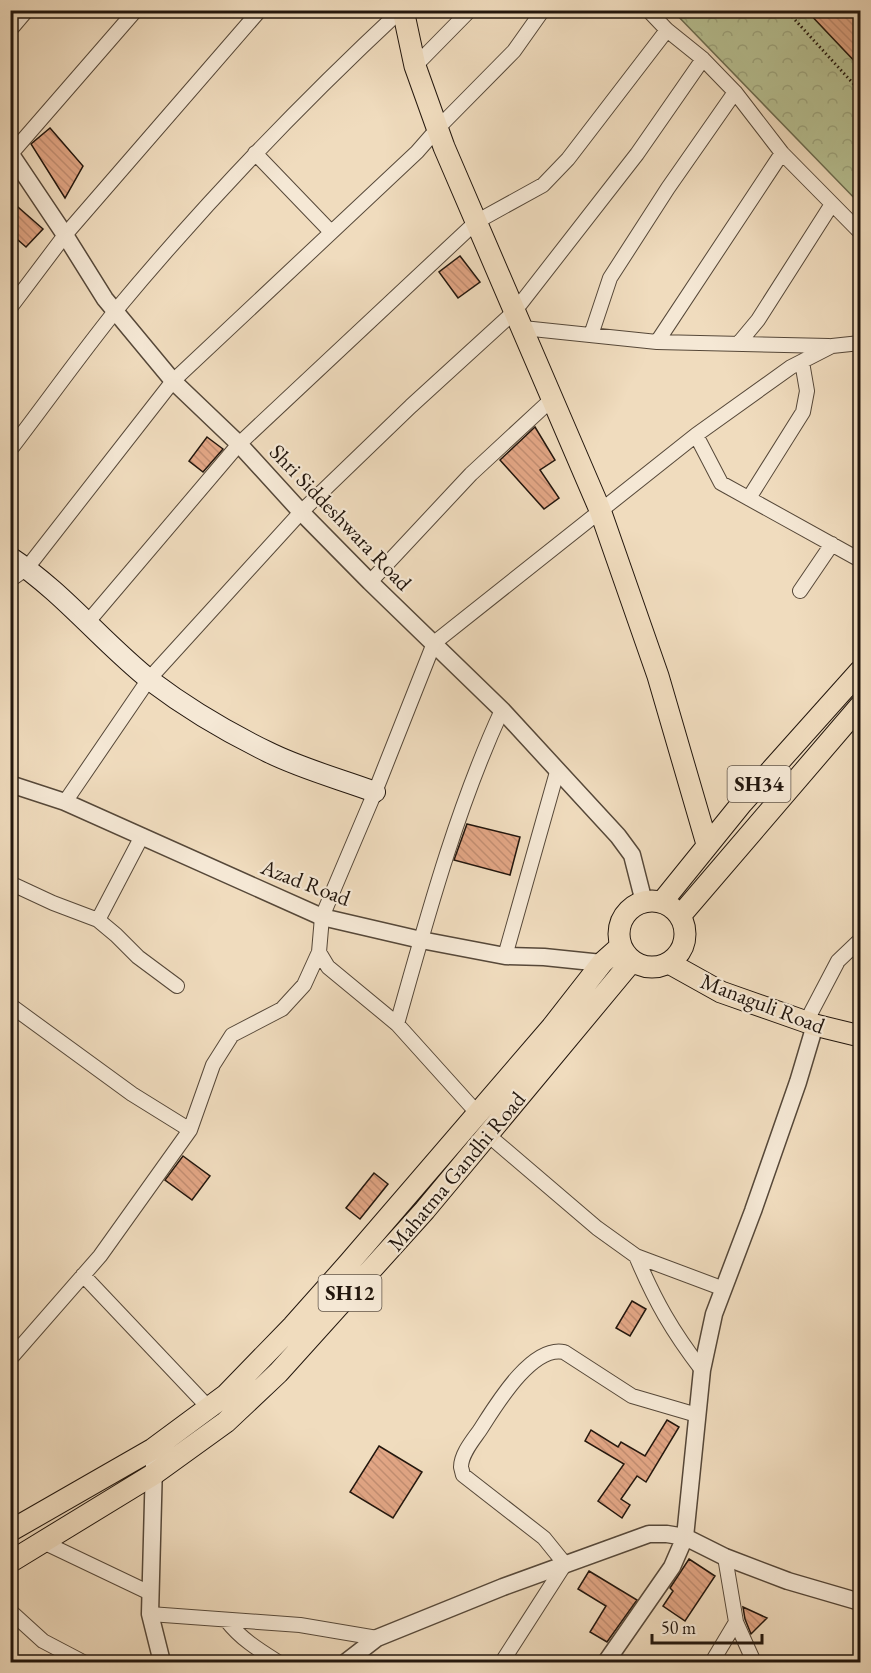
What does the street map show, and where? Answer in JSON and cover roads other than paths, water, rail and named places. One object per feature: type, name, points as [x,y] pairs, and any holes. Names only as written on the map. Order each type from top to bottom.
[{"type":"main road","points":[[402,10],[415,66],[438,128],[600,510],[658,676],[707,844]]},
{"type":"main road","points":[[10,557],[27,568],[149,679],[192,711],[270,753],[375,792]]},
{"type":"main road","name":"SH34","points":[[626,954],[619,937],[622,918],[635,905],[653,902],[861,671]]},
{"type":"main road","name":"SH34","points":[[680,916],[861,705]]},
{"type":"main road","points":[[626,954],[644,967],[657,967],[669,963],[679,954],[684,942],[685,928],[680,916],[670,906],[653,902]]},
{"type":"main road","name":"Mahatma Gandhi Road","points":[[10,1531],[153,1449],[226,1395],[293,1326],[478,1115],[602,963],[626,954]]},
{"type":"main road","name":"Mahatma Gandhi Road","points":[[10,1562],[154,1474],[226,1422],[278,1373],[425,1210],[488,1135],[626,954]]},
{"type":"main road","name":"Managuli Road","points":[[669,963],[721,992],[811,1024],[861,1036]]},
{"type":"street","points":[[10,30],[27,10]]},
{"type":"street","points":[[11,154],[136,10]]},
{"type":"street","points":[[10,308],[65,235],[260,10]]},
{"type":"street","points":[[10,450],[116,310],[230,178],[325,81],[402,10]]},
{"type":"street","points":[[415,66],[470,10]]},
{"type":"street","points":[[10,580],[27,568],[173,381],[417,152],[514,51],[543,10]]},
{"type":"street","points":[[648,10],[667,30],[703,59],[735,92],[782,153],[861,232]]},
{"type":"street","points":[[87,623],[239,444],[476,222],[543,185],[568,159],[667,30]]},
{"type":"street","points":[[65,802],[149,679],[301,512],[411,406],[518,320],[703,59]]},
{"type":"street","points":[[591,335],[610,278],[668,188],[735,92]]},
{"type":"street","points":[[255,153],[331,232]]},
{"type":"street","points":[[657,342],[782,153]]},
{"type":"street","name":"Shri Siddeshwara Road","points":[[11,154],[105,299],[173,381],[239,444],[301,512],[370,582],[502,710],[618,836],[632,855],[653,902]]},
{"type":"street","points":[[738,344],[758,320],[832,204]]},
{"type":"street","points":[[518,320],[591,335],[657,342],[832,346],[861,343]]},
{"type":"street","points":[[10,1359],[100,1256],[190,1130],[213,1065],[232,1035],[282,1009],[304,985],[319,952],[322,917],[375,792],[434,642],[696,435],[791,367],[832,346]]},
{"type":"street","points":[[748,498],[803,412],[807,391],[802,362]]},
{"type":"street","points":[[370,582],[471,474],[552,399]]},
{"type":"street","points":[[696,435],[721,483],[861,560]]},
{"type":"street","points":[[800,591],[832,544]]},
{"type":"street","points":[[397,1024],[458,822],[484,748],[502,710]]},
{"type":"street","points":[[504,957],[557,772]]},
{"type":"street","name":"Azad Road","points":[[10,784],[65,802],[322,917],[504,957],[544,957],[602,963]]},
{"type":"street","points":[[98,920],[142,836]]},
{"type":"street","points":[[10,883],[98,920],[138,957],[177,986]]},
{"type":"street","points":[[606,1662],[672,1567],[685,1537],[702,1370],[714,1314],[768,1168],[811,1024],[838,961],[861,940]]},
{"type":"street","points":[[319,952],[328,968],[397,1024],[478,1115]]},
{"type":"street","points":[[10,1005],[132,1094],[190,1130]]},
{"type":"street","points":[[488,1135],[597,1228],[636,1256],[724,1289]]},
{"type":"street","points":[[636,1256],[656,1302],[678,1339],[702,1370]]},
{"type":"street","points":[[83,1275],[208,1407]]},
{"type":"street","points":[[565,1564],[544,1538],[463,1475],[460,1467],[464,1454],[498,1402],[522,1372],[544,1355],[556,1350],[564,1352],[632,1396],[697,1415]]},
{"type":"street","points":[[153,1449],[150,1614],[162,1662]]},
{"type":"street","points":[[346,1662],[377,1638],[565,1564],[649,1534],[685,1537],[725,1557],[788,1581],[861,1602]]},
{"type":"street","points":[[43,1542],[150,1593]]},
{"type":"street","points":[[725,1557],[736,1622],[754,1662]]},
{"type":"street","points":[[502,1662],[565,1564]]},
{"type":"street","points":[[10,1611],[59,1657],[83,1662]]},
{"type":"street","points":[[150,1614],[300,1625],[377,1638]]},
{"type":"street","points":[[227,1621],[247,1642],[278,1662]]},
{"type":"street","points":[[712,1662],[736,1622]]}]
